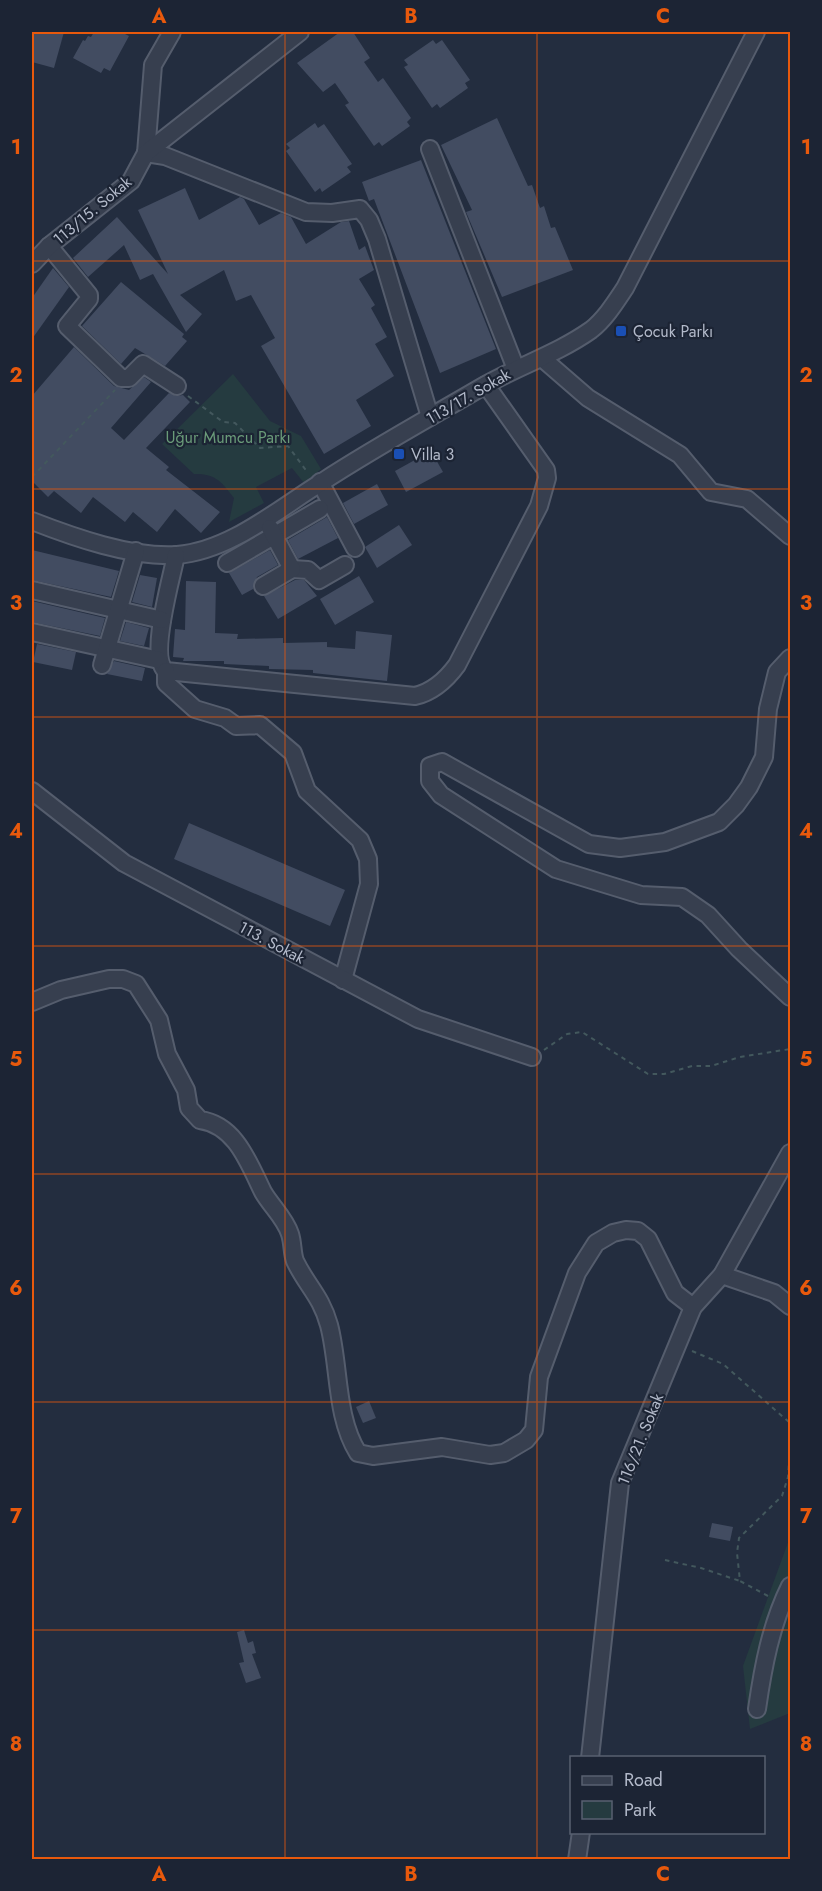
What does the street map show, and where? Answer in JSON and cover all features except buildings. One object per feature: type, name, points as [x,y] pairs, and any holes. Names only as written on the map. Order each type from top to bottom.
[{"type":"street","points":[[146,153],[153,65],[172,32]]},
{"type":"street","points":[[146,153],[300,32]]},
{"type":"street","name":"113/17. Sokak","points":[[32,521],[66,534],[136,551],[176,555],[221,542],[264,519],[430,417],[516,369],[543,358],[593,328],[610,311],[625,288],[756,32]]},
{"type":"street","points":[[430,149],[516,369]]},
{"type":"street","points":[[146,153],[165,156],[306,212],[332,213],[360,209],[377,239],[430,417]]},
{"type":"street","name":"113/15. Sokak","points":[[32,264],[49,246],[131,181],[146,153]]},
{"type":"street","points":[[49,246],[89,295],[89,299],[67,326],[125,380],[143,364],[177,387]]},
{"type":"street","points":[[543,358],[588,398],[680,455],[711,492],[747,499],[790,536]]},
{"type":"street","points":[[32,632],[105,657],[162,666],[414,696],[425,694],[440,684],[457,665],[538,506],[546,478],[546,470],[537,455],[486,385]]},
{"type":"street","points":[[318,484],[355,548]]},
{"type":"street","points":[[227,563],[320,509]]},
{"type":"street","points":[[264,519],[292,569]]},
{"type":"street","points":[[105,657],[136,551]]},
{"type":"street","points":[[176,555],[162,620],[162,666],[166,684],[195,709],[225,718],[236,726],[260,725],[293,753],[307,791],[360,840],[368,859],[369,884],[343,980]]},
{"type":"street","points":[[263,586],[292,569],[308,570],[319,580],[345,566]]},
{"type":"street","points":[[32,590],[162,620]]},
{"type":"street","points":[[790,658],[777,672],[768,709],[764,757],[749,787],[736,806],[718,822],[664,842],[620,848],[589,844],[442,762],[430,766],[430,781],[441,795],[556,869],[640,895],[682,897],[708,915],[739,949],[790,997]]},
{"type":"street","name":"113. Sokak","points":[[32,792],[124,863],[343,980],[418,1019],[532,1056]]},
{"type":"street","points":[[32,1002],[86,983],[123,980],[136,984],[159,1020],[167,1054],[186,1090],[189,1108],[200,1120],[213,1122],[228,1134],[249,1158],[263,1192],[286,1224],[291,1236],[294,1259],[323,1303],[330,1328],[344,1416],[352,1443],[358,1454],[374,1456],[442,1447],[490,1455],[504,1453],[526,1440],[534,1430],[539,1377],[577,1273],[596,1243],[613,1233],[626,1230],[638,1231],[648,1239],[675,1293],[693,1307]]},
{"type":"street","name":"116/21. Sokak","points":[[590,1756],[620,1483],[693,1307],[722,1275],[790,1153]]},
{"type":"street","points":[[722,1275],[774,1293],[790,1306]]},
{"type":"street","points":[[757,1709],[766,1652],[781,1603],[790,1586]]},
{"type":"street","points":[[577,1860],[580,1834]]},
{"type":"path","points":[[32,477],[125,380]]},
{"type":"path","points":[[177,387],[223,423],[235,423],[260,448],[288,446],[318,484]]},
{"type":"path","points":[[532,1056],[567,1034],[582,1032],[648,1074],[711,1066],[741,1057],[790,1049]]},
{"type":"path","points":[[679,1344],[723,1364],[790,1423]]},
{"type":"path","points":[[740,1581],[736,1553],[739,1538],[782,1496],[788,1477],[790,1448]]},
{"type":"path","points":[[665,1560],[701,1568],[740,1581],[781,1603]]},
{"type":"green space","name":"Uğur Mumcu Parkı","points":[[233,374],[270,421],[301,436],[321,469],[304,483],[292,468],[256,487],[264,503],[229,522],[234,498],[226,487],[213,477],[194,474],[162,444]]},
{"type":"green space","points":[[790,1537],[790,1713],[750,1729],[743,1666]]},
{"type":"place","name":"Çocuk Parkı","points":[[621,331]]},
{"type":"place","name":"Villa 3","points":[[399,454]]}]
